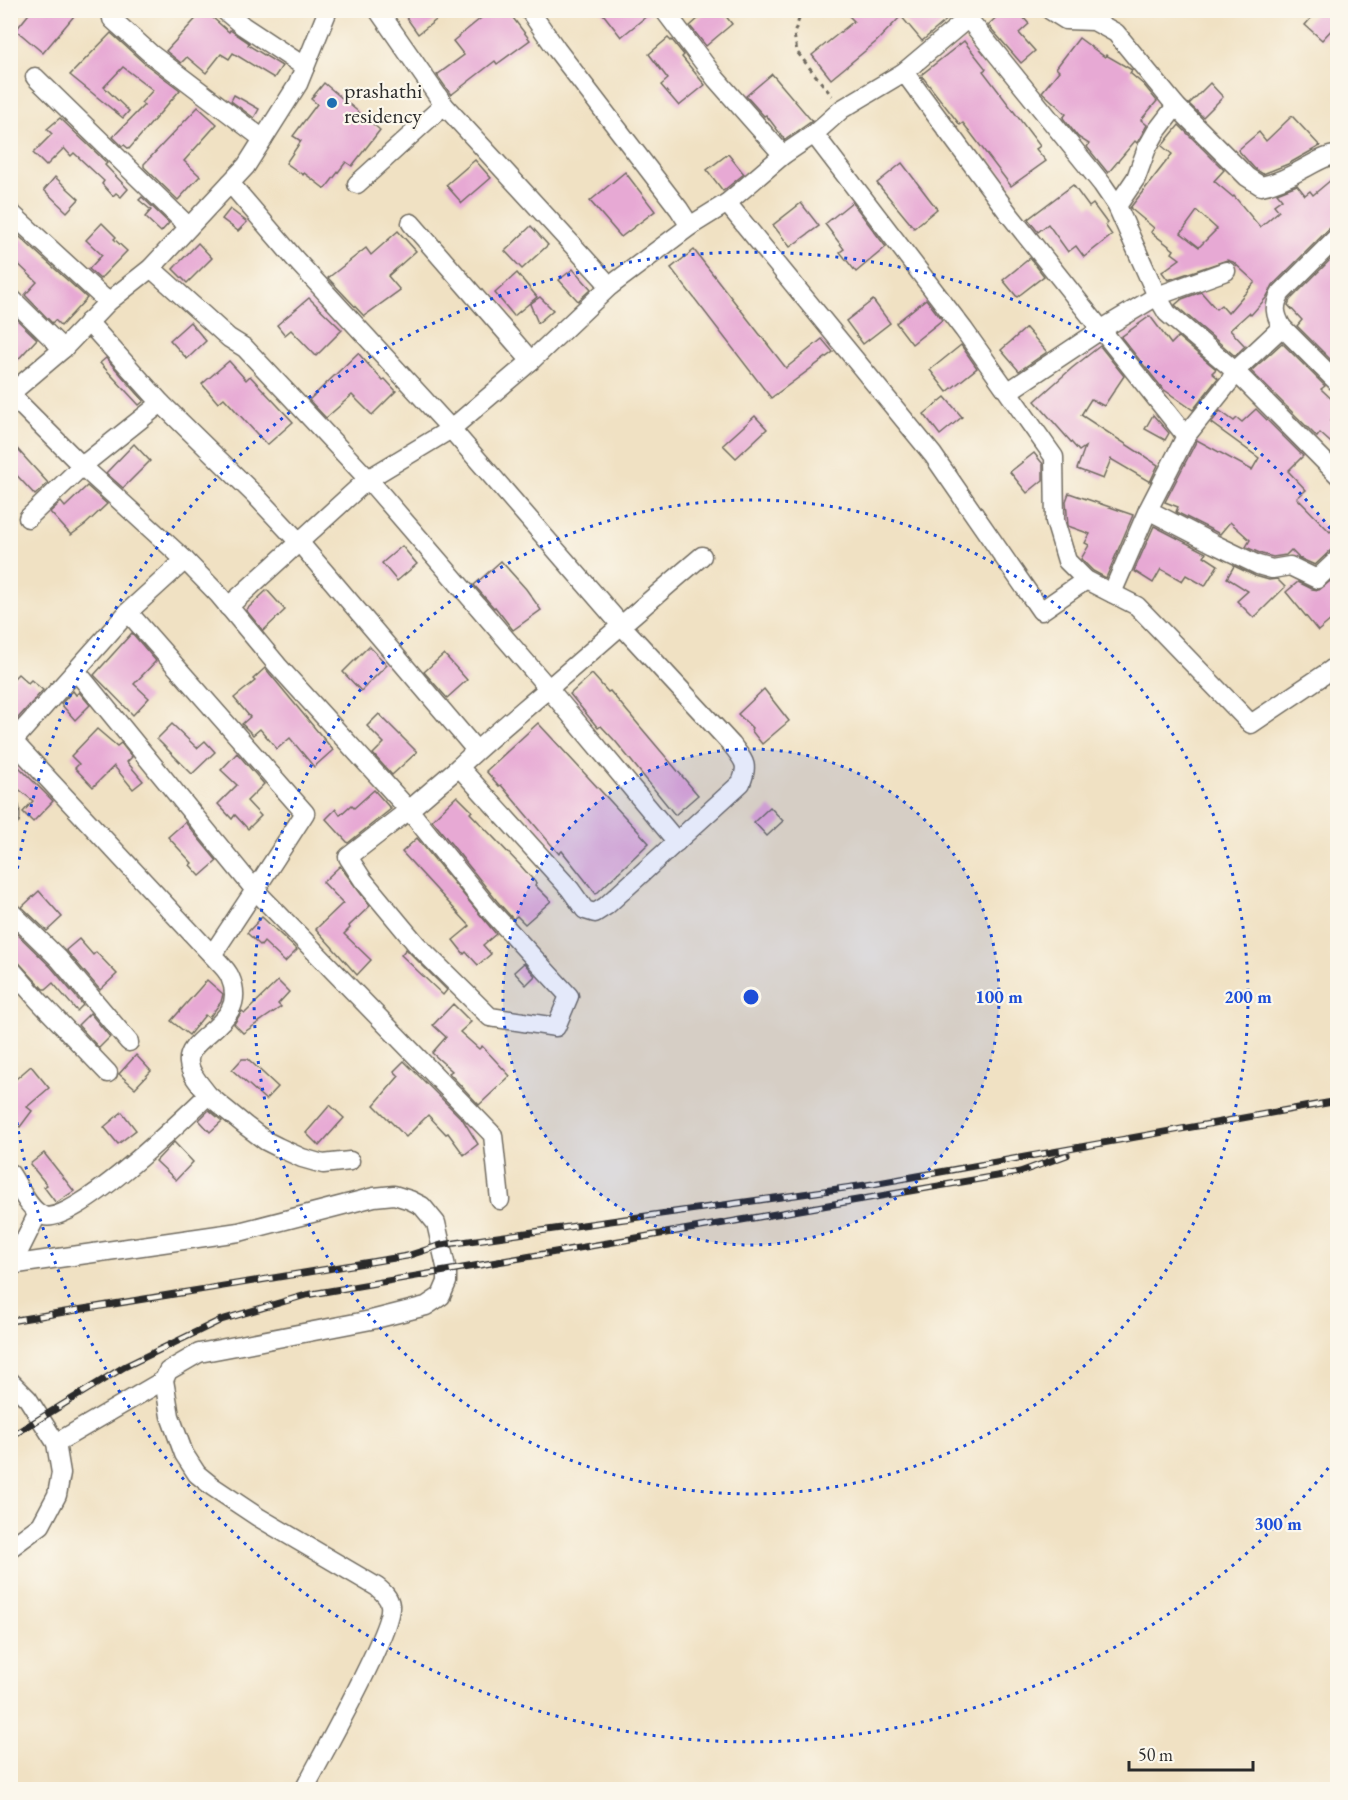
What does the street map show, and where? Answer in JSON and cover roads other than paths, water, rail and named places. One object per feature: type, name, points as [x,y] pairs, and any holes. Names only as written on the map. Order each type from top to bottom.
[{"type":"street","points":[[224,10],[243,26],[305,67]]},
{"type":"street","points":[[328,10],[298,84],[246,166],[151,268],[108,302],[63,349],[10,394],[82,466],[185,560],[409,810],[488,909],[569,996],[556,1027],[489,1017],[417,945],[363,880],[348,857],[409,810],[702,556]]},
{"type":"street","points":[[378,10],[444,105],[610,286]]},
{"type":"street","points":[[529,10],[690,226]]},
{"type":"street","points":[[664,10],[716,79],[783,155]]},
{"type":"street","points":[[1050,10],[1066,20],[1094,21],[1116,33],[1176,106],[1247,177],[1262,186],[1303,169],[1324,157],[1338,156]]},
{"type":"street","points":[[228,607],[368,479],[451,429],[531,361],[610,286],[690,226],[727,203],[842,109],[904,72],[961,24],[968,13],[1117,206],[1157,296],[1167,313],[1235,371],[1338,476]]},
{"type":"street","points":[[112,19],[151,54],[263,140]]},
{"type":"street","points":[[904,72],[1009,214],[1186,436]]},
{"type":"street","points":[[35,77],[189,227]]},
{"type":"street","points":[[357,184],[444,105]]},
{"type":"street","points":[[1117,206],[1136,178],[1147,148],[1156,132],[1176,106]]},
{"type":"street","points":[[814,134],[1009,392],[1054,457],[1055,521],[1067,561],[1086,580],[1137,606],[1251,724],[1338,663]]},
{"type":"street","points":[[230,183],[295,259],[451,429],[621,625],[732,745],[744,762],[746,771],[741,783],[606,906],[595,913],[585,910],[570,889],[459,767]]},
{"type":"street","points":[[727,203],[933,455],[1041,611],[1086,580]]},
{"type":"street","points":[[10,212],[108,302]]},
{"type":"street","points":[[411,224],[531,361]]},
{"type":"street","points":[[1338,236],[1281,293],[1275,302],[1276,317],[1282,327],[1338,383]]},
{"type":"street","points":[[151,268],[229,338],[245,348],[368,479],[549,688],[677,842]]},
{"type":"street","points":[[1009,392],[1102,329],[1157,296],[1226,271]]},
{"type":"street","points":[[10,297],[63,349]]},
{"type":"street","points":[[88,322],[161,403],[255,495],[299,542],[476,750]]},
{"type":"street","points":[[1112,593],[1148,510],[1186,436],[1230,381],[1235,371],[1282,327]]},
{"type":"street","points":[[28,518],[82,466],[161,403]]},
{"type":"street","points":[[1148,510],[1214,544],[1272,569],[1290,566],[1317,579],[1338,559]]},
{"type":"street","points":[[185,560],[128,612],[77,672],[12,740],[230,975],[234,998],[232,1005],[222,1022],[192,1051],[188,1061],[192,1072],[208,1095],[266,1141],[278,1147],[302,1158],[323,1164],[350,1161]]},
{"type":"street","points":[[128,612],[305,813],[212,955]]},
{"type":"street","points":[[77,672],[255,890],[494,1135],[500,1200]]},
{"type":"street","points":[[10,809],[10,818]]},
{"type":"street","points":[[10,911],[59,959],[129,1042]]},
{"type":"street","points":[[10,968],[108,1073]]},
{"type":"street","points":[[10,1173],[38,1213],[46,1217],[65,1213],[143,1155],[208,1095]]},
{"type":"street","points":[[11,1265],[239,1232],[374,1197],[394,1195],[422,1206],[436,1223],[447,1282],[441,1296],[426,1306],[371,1320],[199,1353],[168,1371],[164,1380],[170,1416],[184,1454],[197,1474],[258,1518],[377,1587],[385,1594],[390,1605],[389,1618],[374,1654],[304,1790]]},
{"type":"street","points":[[11,1265],[38,1213]]},
{"type":"street","points":[[56,1443],[164,1380]]},
{"type":"street","points":[[10,1381],[28,1399],[56,1443],[61,1473],[57,1495],[41,1525],[10,1548]]},
{"type":"railway","points":[[10,1321],[407,1256],[441,1245],[873,1184],[1338,1101]]},
{"type":"railway","points":[[10,1437],[124,1367],[221,1320],[306,1295],[1020,1172],[1067,1155]]},
{"type":"place","name":"prashathi residency","points":[[332,103]]}]
